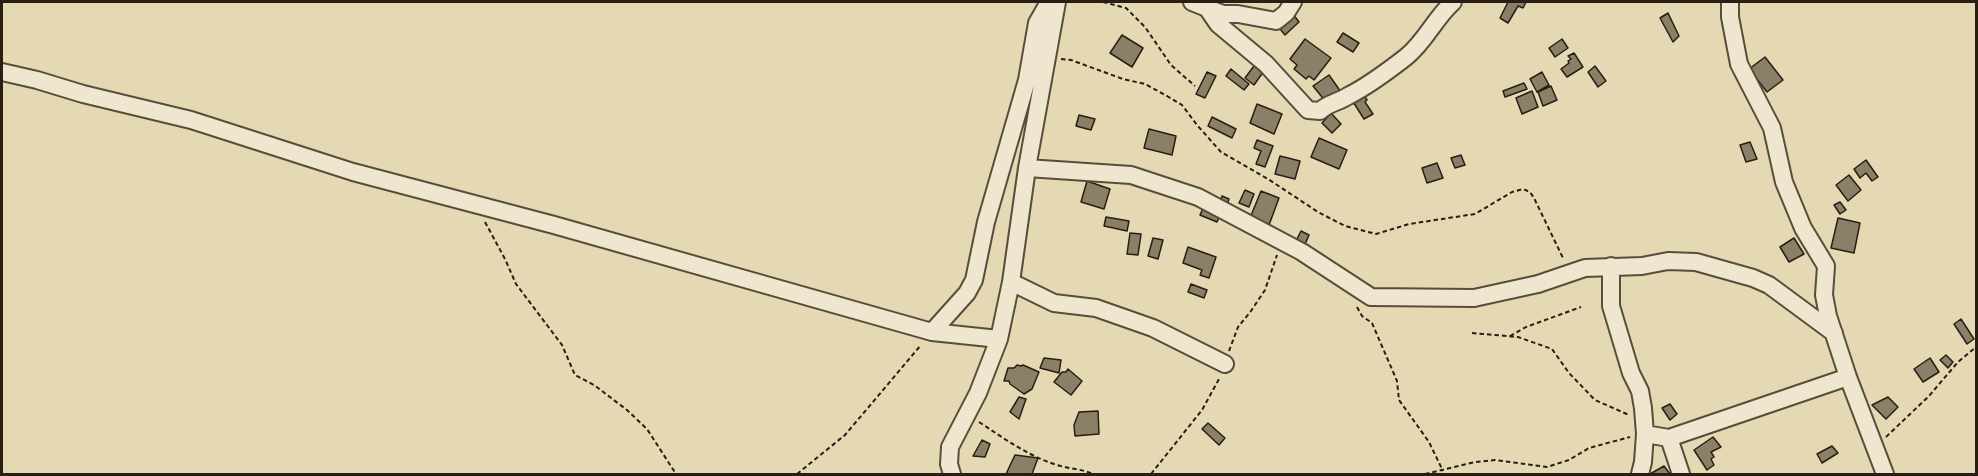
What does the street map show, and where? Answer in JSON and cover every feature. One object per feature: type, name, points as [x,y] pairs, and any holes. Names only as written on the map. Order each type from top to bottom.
[{"type":"street","points":[[932,332],[967,292],[974,280],[986,222],[1027,80],[1037,23],[1049,2]]},
{"type":"street","points":[[952,474],[949,464],[950,447],[978,393],[999,339],[1011,282],[1027,168],[1057,2]]},
{"type":"street","points":[[1200,5],[1223,14],[1239,14],[1276,21],[1286,13],[1293,2]]},
{"type":"street","points":[[1200,5],[1218,24],[1266,64],[1308,110],[1320,111],[1325,106],[1348,97],[1406,57],[1420,44],[1444,11],[1454,2]]},
{"type":"street","points":[[1730,2],[1739,64],[1772,128],[1784,182],[1803,228],[1826,266],[1824,295],[1828,316],[1848,377],[1885,474]]},
{"type":"street","points":[[2,72],[191,120],[353,172],[476,203],[932,332],[999,339]]},
{"type":"street","points":[[1027,168],[1131,176],[1198,198],[1302,252],[1371,297],[1474,298],[1538,285],[1585,268],[1642,266],[1668,261],[1696,262],[1717,266],[1769,285],[1834,333]]},
{"type":"street","points":[[1611,266],[1611,306],[1631,373],[1640,391],[1645,428],[1640,474]]},
{"type":"street","points":[[1011,282],[1054,303],[1096,308],[1153,328],[1225,364]]},
{"type":"street","points":[[1645,428],[1669,438],[1848,377]]},
{"type":"street","points":[[1669,438],[1681,474]]},
{"type":"path","points":[[1104,2],[1126,8],[1146,27],[1171,65],[1195,86]]},
{"type":"path","points":[[1046,57],[1071,60],[1145,84],[1167,96],[1182,105],[1221,152],[1318,212],[1345,226],[1376,234],[1409,224],[1475,214],[1512,192],[1523,189],[1530,192],[1568,270],[1573,271]]},
{"type":"path","points":[[476,203],[516,284],[562,345],[575,375],[594,385],[627,410],[647,429],[676,474]]},
{"type":"path","points":[[1151,474],[1202,410],[1216,386],[1238,327],[1265,290],[1282,241]]},
{"type":"path","points":[[1353,285],[1358,311],[1372,323],[1397,381],[1399,400],[1429,442],[1443,471]]},
{"type":"path","points":[[1510,336],[1526,327],[1581,307]]},
{"type":"path","points":[[797,474],[845,435],[932,332]]},
{"type":"path","points":[[1472,333],[1510,336],[1552,350],[1569,373],[1595,400],[1645,428]]},
{"type":"path","points":[[1875,448],[1929,396],[1958,362],[1977,347]]},
{"type":"path","points":[[967,414],[1025,452],[1059,466],[1085,470],[1093,474]]},
{"type":"path","points":[[1425,474],[1475,462],[1495,460],[1547,467],[1589,448],[1645,428]]},
{"type":"building","points":[[1508,2],[1526,2],[1523,8],[1518,6],[1508,23],[1500,18]]},
{"type":"building","points":[[1668,13],[1679,36],[1673,42],[1660,18]]},
{"type":"building","points":[[1293,14],[1299,22],[1285,35],[1280,29],[1289,22],[1287,19]]},
{"type":"building","points":[[1343,33],[1359,43],[1353,52],[1337,42]]},
{"type":"building","points":[[1122,35],[1143,48],[1132,67],[1110,53]]},
{"type":"building","points":[[1305,39],[1331,58],[1314,80],[1309,76],[1306,79],[1294,69],[1297,65],[1290,59]]},
{"type":"building","points":[[1562,39],[1568,48],[1555,57],[1549,48]]},
{"type":"building","points":[[1574,53],[1583,67],[1567,77],[1561,69],[1569,63],[1571,59],[1568,56]]},
{"type":"building","points":[[1765,57],[1783,80],[1767,92],[1749,69]]},
{"type":"building","points":[[1257,62],[1266,68],[1254,85],[1245,78]]},
{"type":"building","points":[[1595,66],[1606,81],[1598,87],[1588,72]]},
{"type":"building","points":[[1231,69],[1249,84],[1244,90],[1226,76]]},
{"type":"building","points":[[1207,72],[1216,76],[1205,98],[1196,94]]},
{"type":"building","points":[[1542,72],[1549,85],[1537,92],[1530,79]]},
{"type":"building","points":[[1329,75],[1341,92],[1326,102],[1313,86]]},
{"type":"building","points":[[1524,83],[1527,89],[1505,97],[1503,91]]},
{"type":"building","points":[[1551,86],[1557,100],[1543,106],[1538,92]]},
{"type":"building","points":[[1361,90],[1373,114],[1364,119],[1350,97]]},
{"type":"building","points":[[1532,91],[1538,107],[1522,114],[1516,98]]},
{"type":"building","points":[[1257,104],[1282,114],[1274,134],[1250,123]]},
{"type":"building","points":[[1331,113],[1341,124],[1332,133],[1322,123]]},
{"type":"building","points":[[1079,115],[1095,119],[1091,130],[1076,126]]},
{"type":"building","points":[[1212,117],[1236,129],[1232,138],[1208,126]]},
{"type":"building","points":[[1149,129],[1176,136],[1172,155],[1144,148]]},
{"type":"building","points":[[1319,138],[1347,150],[1339,169],[1311,157]]},
{"type":"building","points":[[1257,140],[1273,146],[1265,167],[1256,164],[1261,151],[1254,148]]},
{"type":"building","points":[[1750,142],[1757,159],[1746,162],[1740,145]]},
{"type":"building","points":[[1461,155],[1465,165],[1455,168],[1451,158]]},
{"type":"building","points":[[1280,156],[1300,161],[1295,179],[1275,174]]},
{"type":"building","points":[[1866,160],[1878,177],[1872,181],[1866,173],[1860,178],[1854,169]]},
{"type":"building","points":[[1437,163],[1443,178],[1427,183],[1422,168]]},
{"type":"building","points":[[1849,175],[1861,190],[1848,201],[1836,185]]},
{"type":"building","points":[[1087,181],[1110,189],[1104,209],[1081,202]]},
{"type":"building","points":[[1245,190],[1254,194],[1249,207],[1239,203]]},
{"type":"building","points":[[1261,191],[1279,198],[1269,225],[1250,218]]},
{"type":"building","points":[[1222,196],[1229,199],[1226,208],[1219,206]]},
{"type":"building","points":[[1840,202],[1846,210],[1840,214],[1834,205]]},
{"type":"building","points":[[1203,208],[1220,215],[1217,222],[1200,215]]},
{"type":"building","points":[[1106,217],[1129,221],[1127,231],[1104,226]]},
{"type":"building","points":[[1838,218],[1860,223],[1854,253],[1831,248]]},
{"type":"building","points":[[1301,231],[1309,235],[1303,249],[1294,245]]},
{"type":"building","points":[[1130,233],[1141,234],[1138,255],[1127,254]]},
{"type":"building","points":[[1153,238],[1163,240],[1158,259],[1148,256]]},
{"type":"building","points":[[1794,238],[1804,254],[1789,262],[1780,247]]},
{"type":"building","points":[[1188,247],[1216,257],[1209,278],[1200,275],[1202,270],[1183,263]]},
{"type":"building","points":[[1191,284],[1207,290],[1204,298],[1188,292]]},
{"type":"building","points":[[1961,319],[1974,339],[1967,344],[1954,324]]},
{"type":"building","points":[[1946,355],[1953,362],[1948,368],[1940,360]]},
{"type":"building","points":[[1044,358],[1061,360],[1059,373],[1040,368]]},
{"type":"building","points":[[1930,358],[1939,372],[1923,382],[1914,369]]},
{"type":"building","points":[[1017,365],[1023,365],[1039,372],[1032,389],[1024,394],[1009,381],[1004,381],[1008,368],[1014,368]]},
{"type":"building","points":[[1068,369],[1082,381],[1071,395],[1054,382],[1062,372]]},
{"type":"building","points":[[1019,397],[1026,399],[1019,419],[1010,412]]},
{"type":"building","points":[[1888,397],[1898,407],[1886,419],[1872,405]]},
{"type":"building","points":[[1670,404],[1677,414],[1670,420],[1662,408]]},
{"type":"building","points":[[1098,411],[1099,434],[1075,436],[1074,425],[1079,412]]},
{"type":"building","points":[[1208,423],[1225,438],[1219,445],[1202,429]]},
{"type":"building","points":[[1713,437],[1721,447],[1711,452],[1714,465],[1707,470],[1694,450]]},
{"type":"building","points":[[982,440],[990,444],[985,457],[973,456]]},
{"type":"building","points":[[1832,446],[1838,453],[1822,463],[1817,454]]},
{"type":"building","points":[[1015,455],[1038,458],[1032,474],[1006,474]]},
{"type":"building","points":[[1664,466],[1670,474],[1650,474]]}]
